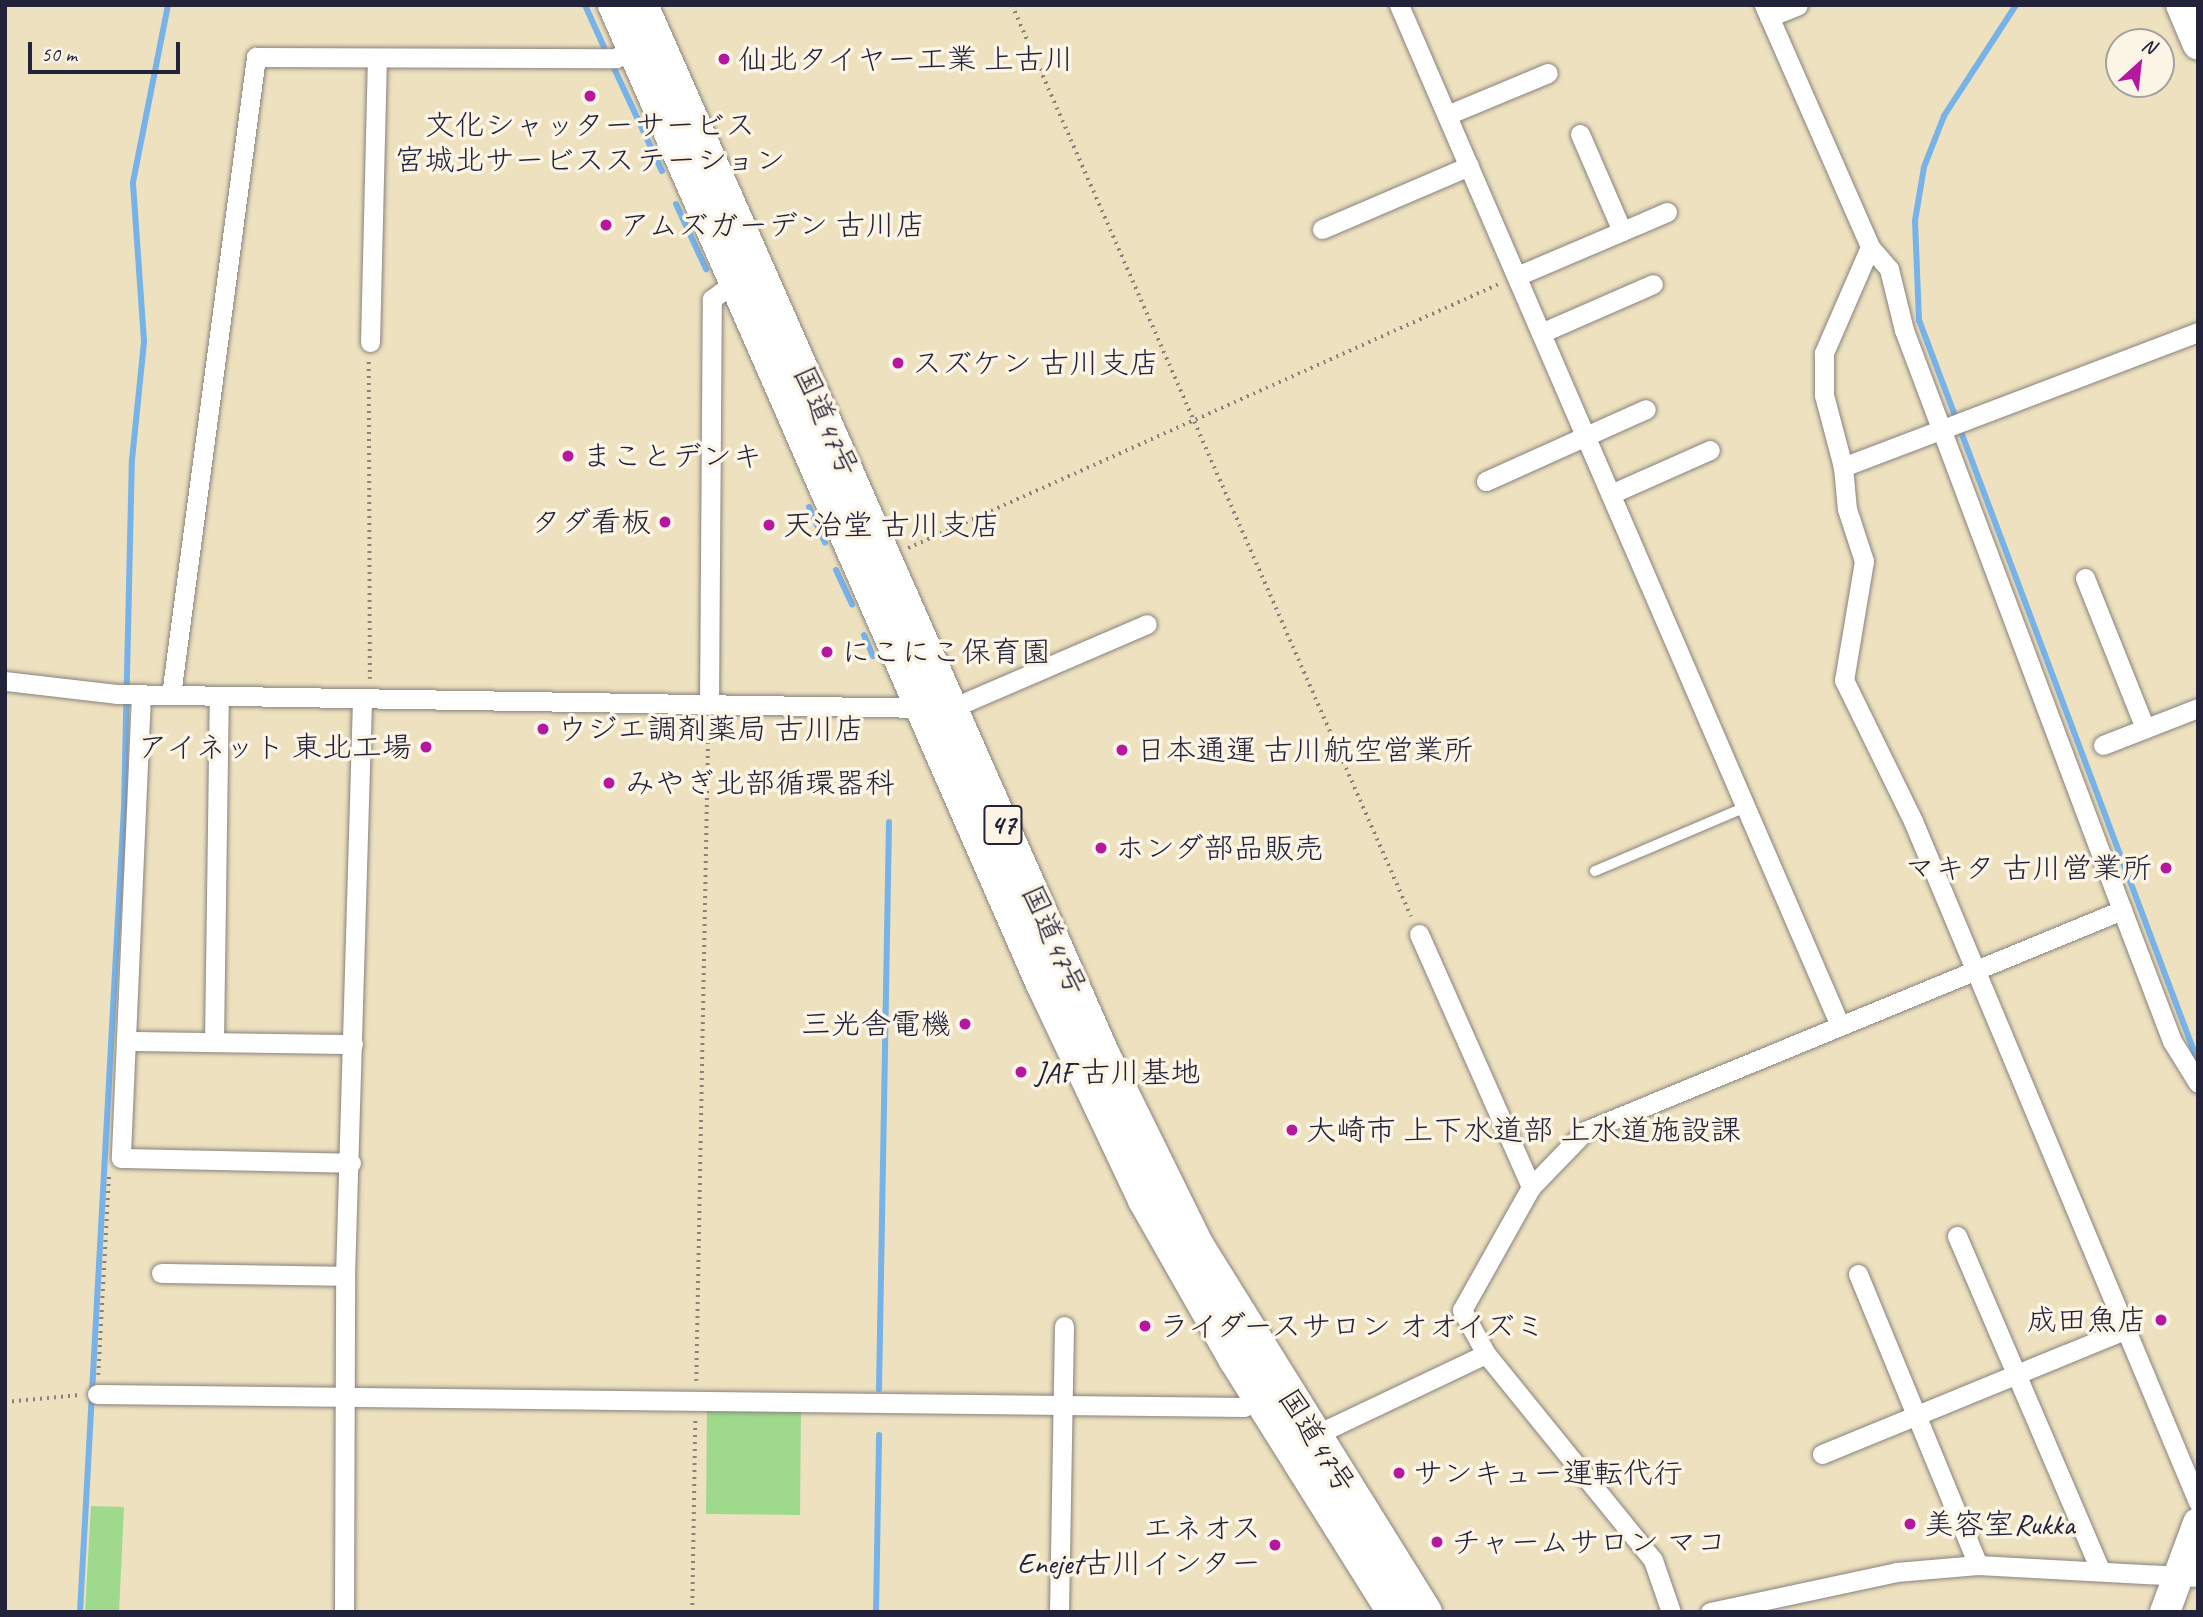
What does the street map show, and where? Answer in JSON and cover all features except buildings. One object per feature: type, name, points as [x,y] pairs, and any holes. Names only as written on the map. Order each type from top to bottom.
[{"type":"highway","name":"国道47号","points":[[614,5],[736,281],[1104,1055],[1197,1244],[1313,1436],[1426,1612]]},
{"type":"highway","name":"国道47号","points":[[642,5],[886,557],[938,708],[1042,984],[1144,1200],[1256,1394],[1393,1612]]},
{"type":"main road","points":[[2181,5],[2198,45]]},
{"type":"main road","points":[[2165,1612],[2190,1576],[2198,1523]]},
{"type":"street","points":[[1399,5],[1839,1023]]},
{"type":"street","points":[[1797,5],[1766,11],[1870,247],[1889,269],[1953,425],[2122,910],[2172,1041],[2198,1083]]},
{"type":"street","points":[[171,695],[256,57],[616,58],[632,47]]},
{"type":"street","points":[[370,342],[376,58]]},
{"type":"street","points":[[1447,115],[1548,73]]},
{"type":"street","points":[[1580,134],[1622,231]]},
{"type":"street","points":[[1322,229],[1469,166]]},
{"type":"street","points":[[1517,276],[1667,212]]},
{"type":"street","points":[[1870,247],[1824,353],[1824,395],[1843,467],[1847,509],[1864,561],[1844,680],[1913,821],[2198,1502]]},
{"type":"street","points":[[709,705],[712,299],[736,281]]},
{"type":"street","points":[[1541,332],[1653,284]]},
{"type":"street","points":[[1843,467],[2198,332]]},
{"type":"street","points":[[1486,481],[1646,409]]},
{"type":"street","points":[[1611,494],[1710,450]]},
{"type":"street","points":[[2085,578],[2146,728]]},
{"type":"street","points":[[5,681],[131,695],[938,708],[1147,624]]},
{"type":"street","points":[[131,695],[121,1158],[351,1163]]},
{"type":"street","points":[[214,1042],[219,696]]},
{"type":"street","points":[[344,1612],[345,1276],[366,699]]},
{"type":"street","points":[[2103,745],[2198,708]]},
{"type":"street","points":[[1671,1612],[1653,1560],[1486,1354],[1462,1310],[1531,1187],[1585,1131],[1839,1023],[2122,910]]},
{"type":"street","points":[[1419,934],[1531,1187]]},
{"type":"street","points":[[125,1041],[353,1044]]},
{"type":"street","points":[[1957,1236],[2100,1569]]},
{"type":"street","points":[[161,1273],[345,1276]]},
{"type":"street","points":[[1858,1273],[1978,1565]]},
{"type":"street","points":[[1059,1612],[1065,1404],[1064,1326]]},
{"type":"street","points":[[1822,1454],[2125,1329]]},
{"type":"street","points":[[1313,1436],[1486,1354]]},
{"type":"street","points":[[91,1394],[695,1397],[1244,1407],[1256,1394]]},
{"type":"street","points":[[1710,1612],[1896,1572],[1978,1565],[2100,1569],[2190,1576]]},
{"type":"lane","points":[[1595,871],[1746,807]]},
{"type":"path","points":[[1012,5],[1419,934]]},
{"type":"path","points":[[886,557],[1517,276]]},
{"type":"path","points":[[366,699],[370,342]]},
{"type":"path","points":[[692,1612],[709,705]]},
{"type":"path","points":[[5,1402],[91,1394],[109,1163],[121,1158]]},
{"type":"green space","points":[[707,1405],[801,1407],[800,1515],[706,1514]]},
{"type":"green space","points":[[91,1506],[124,1507],[119,1612],[85,1612]]},
{"type":"waterway","points":[[80,1612],[124,807],[132,460],[144,341],[133,182],[168,5]]},
{"type":"waterway","points":[[585,5],[604,47]]},
{"type":"waterway","points":[[2016,5],[1944,116],[1924,167],[1915,221],[1919,320],[2198,1062]]},
{"type":"waterway","points":[[613,66],[662,171]]},
{"type":"waterway","points":[[676,204],[706,269]]},
{"type":"waterway","points":[[809,507],[825,543]]},
{"type":"waterway","points":[[836,570],[852,605]]},
{"type":"waterway","points":[[864,635],[873,656]]},
{"type":"waterway","points":[[879,1389],[889,822]]},
{"type":"waterway","points":[[876,1612],[879,1435]]},
{"type":"place","name":"仙北タイヤー工業 上古川","points":[[724,59]]},
{"type":"place","name":"文化シャッターサービス 宮城北サービスステーション","points":[[590,96]]},
{"type":"place","name":"アムズガーデン 古川店","points":[[606,225]]},
{"type":"place","name":"スズケン 古川支店","points":[[898,363]]},
{"type":"place","name":"まことデンキ","points":[[568,456]]},
{"type":"place","name":"タダ看板","points":[[665,522]]},
{"type":"place","name":"天治堂 古川支店","points":[[769,525]]},
{"type":"place","name":"にこにこ保育園","points":[[827,652]]},
{"type":"place","name":"ウジエ調剤薬局 古川店","points":[[543,729]]},
{"type":"place","name":"アイネット 東北工場","points":[[426,747]]},
{"type":"place","name":"日本通運 古川航空営業所","points":[[1122,750]]},
{"type":"place","name":"みやぎ北部循環器科","points":[[609,783]]},
{"type":"place","name":"ホンダ部品販売","points":[[1101,848]]},
{"type":"place","name":"マキタ 古川営業所","points":[[2166,868]]},
{"type":"place","name":"三光舎電機","points":[[965,1024]]},
{"type":"place","name":"JAF 古川基地","points":[[1021,1072]]},
{"type":"place","name":"大崎市 上下水道部 上水道施設課","points":[[1292,1130]]},
{"type":"place","name":"成田魚店","points":[[2161,1320]]},
{"type":"place","name":"ライダースサロン オオイズミ","points":[[1145,1326]]},
{"type":"place","name":"サンキュー運転代行","points":[[1399,1473]]},
{"type":"place","name":"美容室Rukka","points":[[1910,1524]]},
{"type":"place","name":"チャームサロン マコ","points":[[1437,1542]]},
{"type":"place","name":"エネオス Enejet古川インター","points":[[1275,1545]]}]
